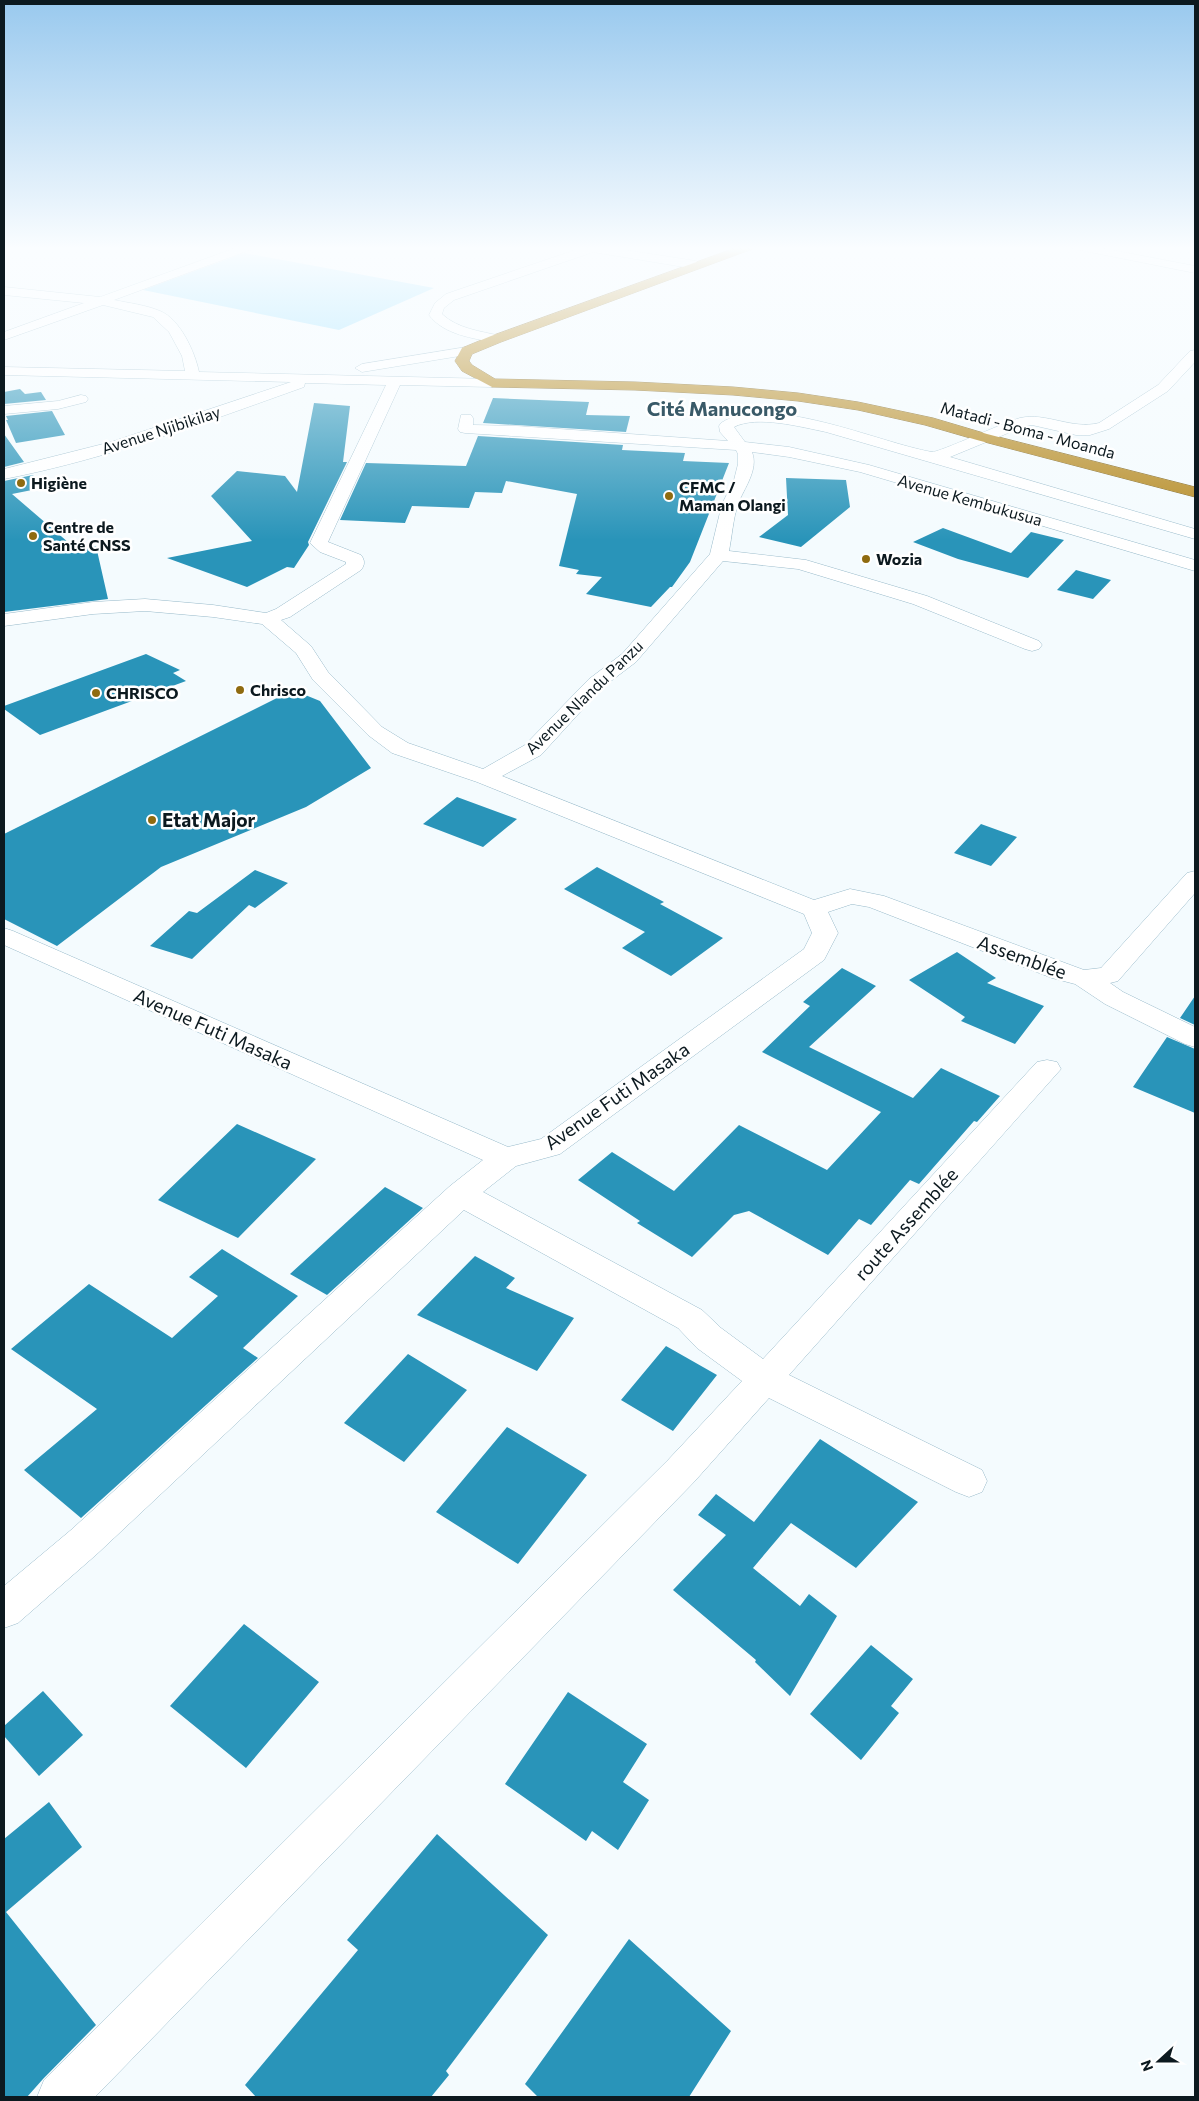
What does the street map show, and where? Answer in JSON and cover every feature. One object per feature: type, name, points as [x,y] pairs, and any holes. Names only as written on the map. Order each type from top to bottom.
[{"type":"highway","points":[[484,344],[467,351],[462,361],[467,368],[492,383]]},
{"type":"highway","name":"Matadi - Boma - Moanda","points":[[492,383],[635,386],[733,391],[798,397],[858,406],[928,421],[982,437],[1195,492]]},
{"type":"street","points":[[182,344],[189,356],[193,375]]},
{"type":"street","points":[[316,377],[467,351]]},
{"type":"street","points":[[934,458],[1023,422],[1032,421],[1076,430],[1090,430],[1104,426],[1163,388],[1195,354]]},
{"type":"street","points":[[4,371],[316,377],[492,383]]},
{"type":"street","name":"Avenue Njibikilay","points":[[4,474],[96,452],[156,434],[316,377]]},
{"type":"street","points":[[268,619],[290,608],[355,566],[356,559],[322,546],[319,543],[395,381]]},
{"type":"street","points":[[4,410],[58,405],[81,400]]},
{"type":"street","name":"Avenue Kembukusua","points":[[466,418],[465,429],[483,431],[516,431],[741,446],[789,452],[863,468],[1195,566]]},
{"type":"street","points":[[741,446],[728,432],[726,426],[733,421],[745,418],[762,418],[793,422],[852,435],[1195,534]]},
{"type":"street","name":"Avenue Nlandu Panzu","points":[[485,777],[533,750],[596,683],[630,658],[719,555],[730,504],[742,480],[746,464],[746,454],[741,446]]},
{"type":"street","points":[[719,555],[800,564],[920,600],[1032,646]]},
{"type":"street","points":[[4,620],[93,608],[145,605],[213,611],[268,619],[304,650],[320,676],[375,732],[400,748],[485,777],[814,909]]},
{"type":"street","name":"Assemblée","points":[[814,909],[850,896],[875,901],[1061,972],[1084,978],[1109,975],[1195,878]]},
{"type":"street","name":"Avenue Futi Masaka","points":[[4,936],[506,1158],[550,1147],[815,954],[825,933],[814,909]]},
{"type":"street","points":[[1084,978],[1114,998],[1195,1038]]},
{"type":"street","name":"route Assemblée","points":[[61,2097],[681,1471],[1047,1069]]},
{"type":"street","points":[[4,1610],[84,1542],[461,1194],[506,1158]]},
{"type":"street","points":[[461,1194],[690,1319],[709,1338],[765,1379],[807,1402],[969,1480]]},
{"type":"building","points":[[20,389],[25,394],[41,392],[46,400],[4,404],[4,392]]},
{"type":"building","points":[[493,398],[589,402],[586,415],[630,416],[626,432],[483,423]]},
{"type":"building","points":[[314,403],[350,406],[343,462],[347,462],[308,542],[309,545],[294,568],[287,567],[247,587],[167,558],[252,541],[211,496],[237,471],[285,476],[297,492]]},
{"type":"building","points":[[52,411],[65,435],[16,443],[6,416]]},
{"type":"building","points":[[4,434],[24,462],[4,467]]},
{"type":"building","points":[[478,436],[623,445],[622,450],[685,453],[683,461],[729,463],[690,562],[672,587],[651,607],[586,594],[602,577],[576,574],[579,570],[559,566],[577,494],[506,481],[502,493],[475,492],[469,508],[412,506],[405,523],[340,520],[366,463],[466,466]]},
{"type":"building","points":[[33,475],[42,488],[12,494],[76,549],[96,546],[108,599],[4,612],[4,481]]},
{"type":"building","points":[[786,478],[846,480],[850,507],[801,547],[759,537],[788,515]]},
{"type":"building","points":[[943,528],[1011,553],[1031,532],[1064,540],[1028,578],[958,559],[913,542]]},
{"type":"building","points":[[1076,570],[1111,580],[1093,599],[1057,590]]},
{"type":"building","name":"CHRISCO","points":[[146,654],[180,670],[173,673],[186,681],[40,735],[4,709],[4,706]]},
{"type":"building","name":"Etat Major","points":[[293,690],[320,701],[371,768],[306,807],[161,867],[57,946],[4,919],[4,834]]},
{"type":"building","points":[[457,797],[517,819],[483,847],[423,824]]},
{"type":"building","points":[[981,824],[1017,837],[991,866],[954,853]]},
{"type":"building","points":[[597,867],[664,902],[660,904],[723,938],[671,976],[622,948],[645,932],[564,889]]},
{"type":"building","points":[[255,870],[288,883],[255,908],[249,905],[192,959],[150,946],[189,911],[197,913]]},
{"type":"building","points":[[957,952],[996,978],[987,983],[1044,1006],[1015,1044],[961,1021],[965,1017],[909,980]]},
{"type":"building","points":[[842,968],[876,986],[809,1047],[913,1098],[941,1068],[1000,1096],[977,1122],[974,1121],[919,1184],[910,1180],[871,1225],[859,1219],[828,1255],[749,1211],[734,1215],[692,1257],[637,1223],[640,1221],[578,1180],[612,1152],[674,1191],[739,1125],[827,1170],[881,1112],[762,1052],[810,1006],[803,1002]]},
{"type":"building","points":[[1195,996],[1195,1025],[1180,1018]]},
{"type":"building","points":[[1167,1037],[1195,1049],[1195,1113],[1133,1087]]},
{"type":"building","points":[[237,1124],[316,1159],[238,1238],[158,1200]]},
{"type":"building","points":[[385,1187],[423,1208],[327,1295],[290,1274]]},
{"type":"building","points":[[222,1249],[298,1296],[243,1348],[258,1358],[81,1518],[24,1470],[97,1409],[11,1349],[89,1284],[172,1338],[218,1296],[189,1277]]},
{"type":"building","points":[[475,1256],[515,1278],[506,1288],[574,1318],[537,1371],[417,1315]]},
{"type":"building","points":[[666,1346],[717,1375],[673,1431],[621,1400]]},
{"type":"building","points":[[408,1354],[467,1390],[404,1462],[344,1423]]},
{"type":"building","points":[[507,1427],[587,1475],[518,1564],[436,1512]]},
{"type":"building","points":[[820,1439],[918,1502],[856,1568],[791,1523],[753,1568],[800,1606],[809,1594],[837,1616],[790,1696],[755,1662],[756,1660],[673,1590],[726,1535],[698,1515],[716,1494],[754,1522]]},
{"type":"building","points":[[244,1624],[319,1682],[246,1768],[170,1706]]},
{"type":"building","points":[[871,1645],[913,1679],[891,1706],[899,1713],[861,1760],[810,1714]]},
{"type":"building","points":[[43,1691],[83,1735],[39,1776],[4,1736],[4,1726]]},
{"type":"building","points":[[568,1692],[647,1744],[623,1782],[649,1800],[618,1850],[592,1831],[586,1841],[505,1784]]},
{"type":"building","points":[[49,1802],[82,1847],[6,1912],[96,2025],[27,2097],[4,2097],[4,1839]]},
{"type":"building","points":[[437,1834],[548,1935],[446,2071],[449,2075],[431,2097],[256,2097],[245,2085],[358,1950],[347,1940]]},
{"type":"building","points":[[629,1939],[731,2031],[689,2097],[538,2097],[525,2084]]},
{"type":"place","name":"Higiène","points":[[21,483]]},
{"type":"place","name":"CFMC / Maman Olangi","points":[[669,496]]},
{"type":"place","name":"Centre de Santé CNSS","points":[[33,536]]},
{"type":"place","name":"Wozia","points":[[866,559]]},
{"type":"place","name":"Chrisco","points":[[240,690]]},
{"type":"place","name":"CHRISCO","points":[[96,693]]},
{"type":"place","name":"Etat Major","points":[[152,820]]},
{"type":"district","name":"Cité Manucongo","points":[[722,409]]}]
